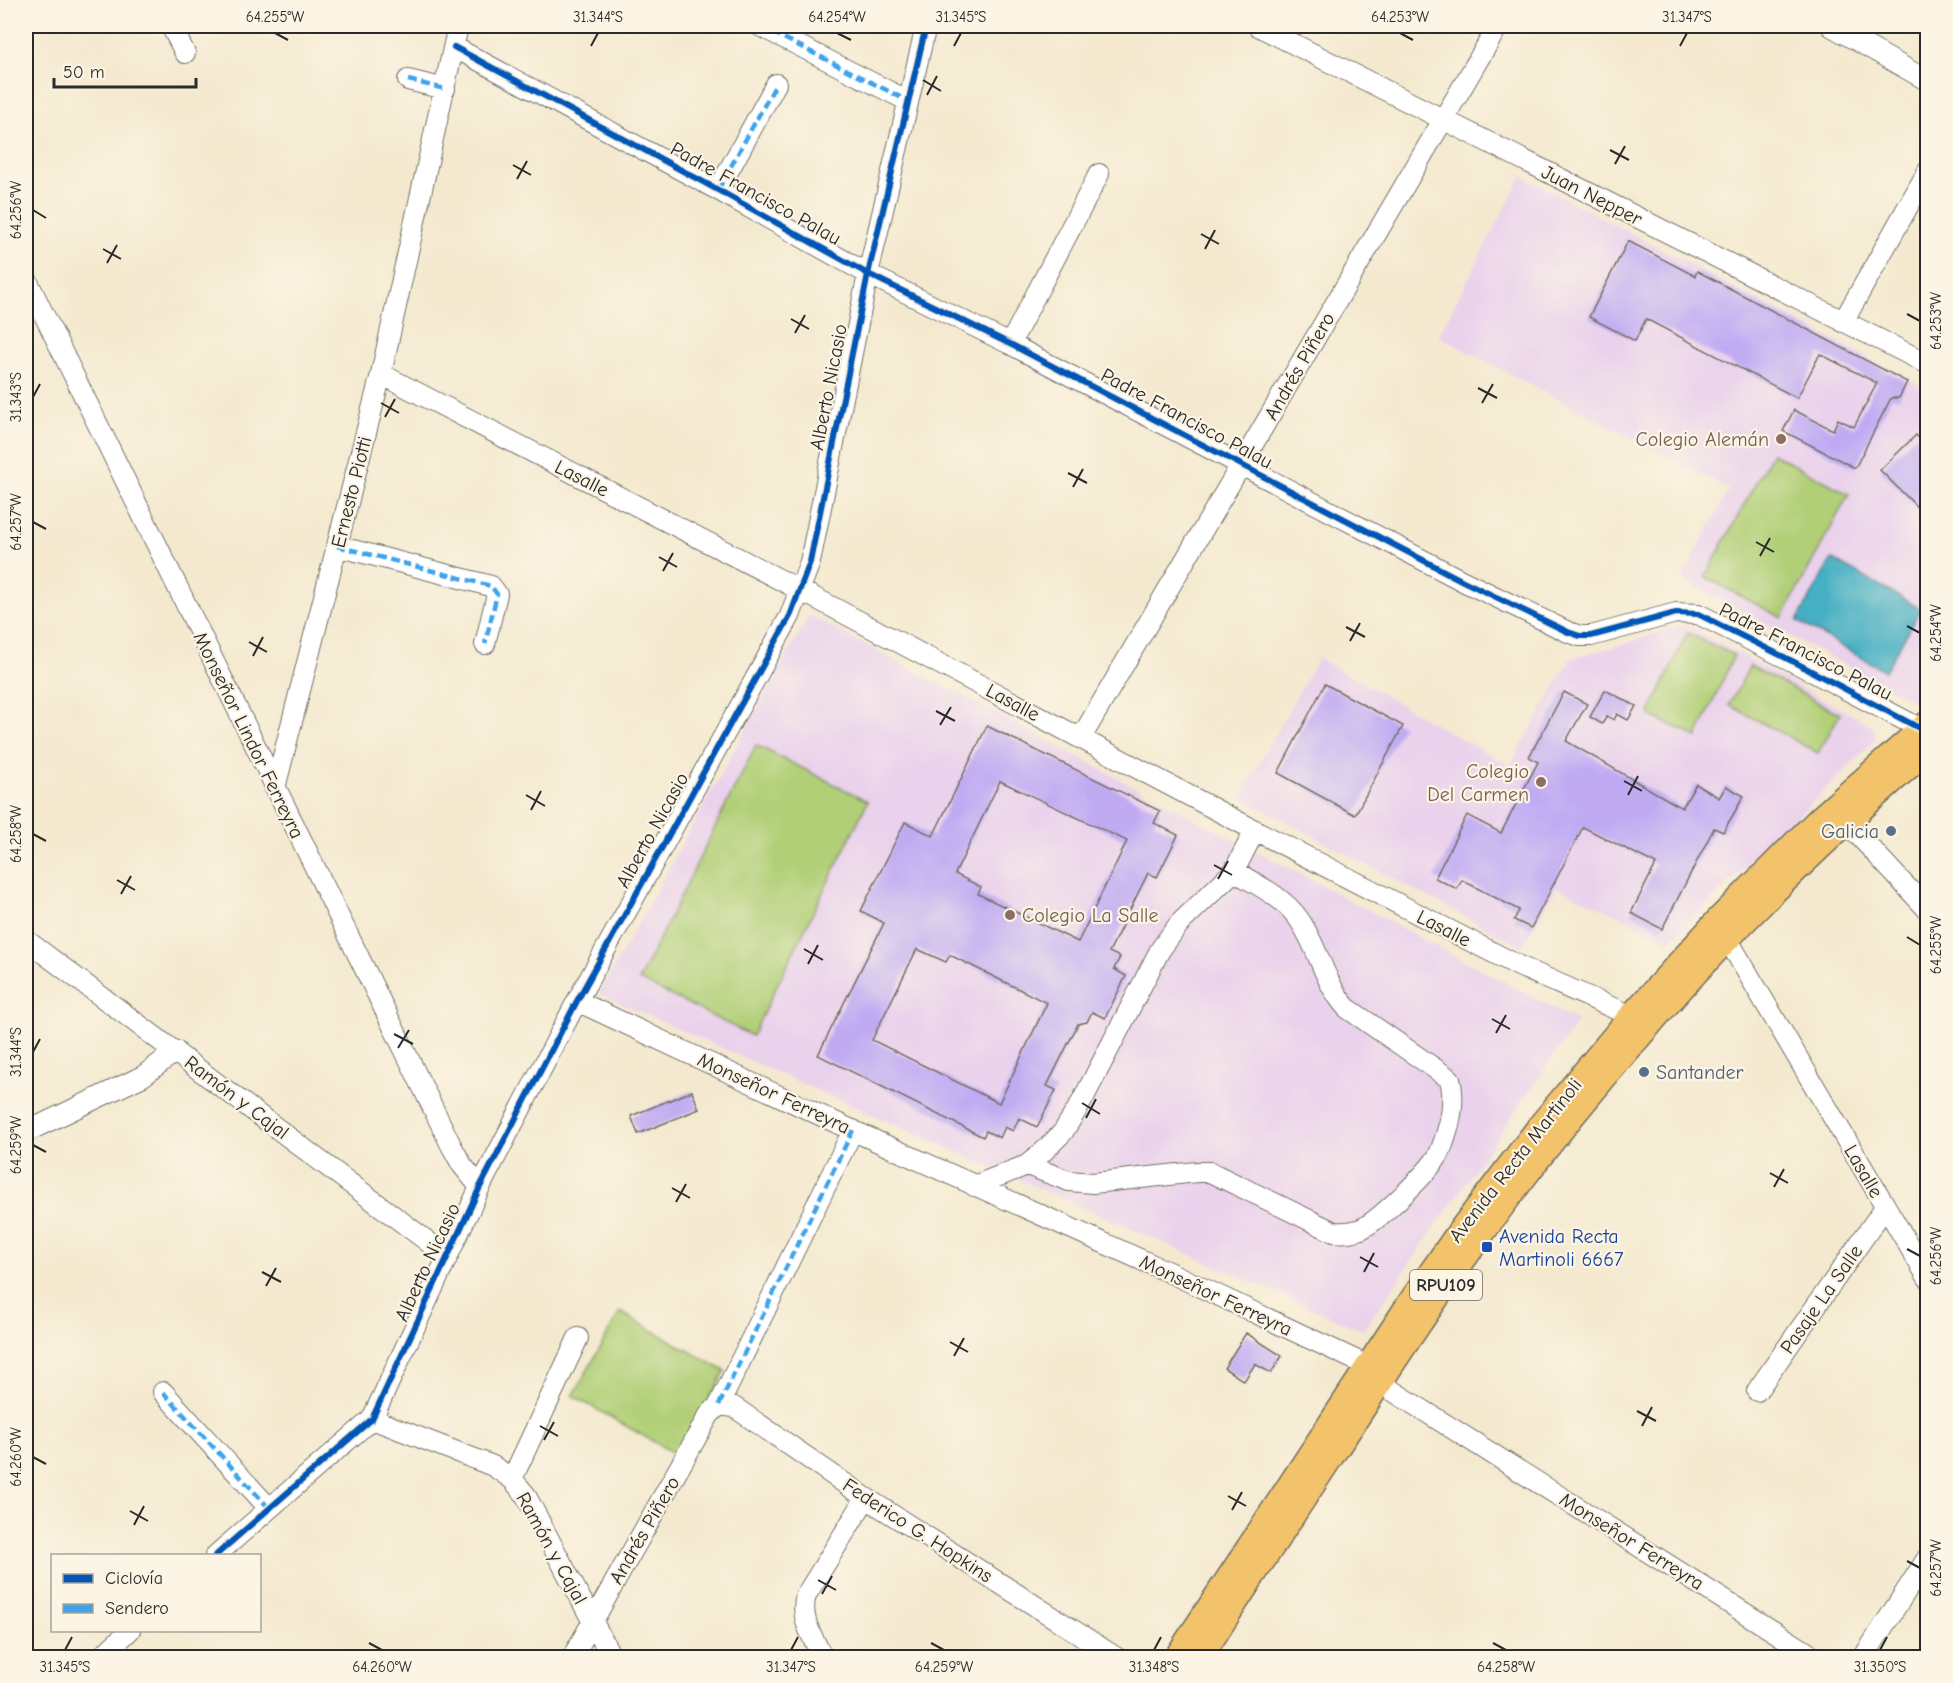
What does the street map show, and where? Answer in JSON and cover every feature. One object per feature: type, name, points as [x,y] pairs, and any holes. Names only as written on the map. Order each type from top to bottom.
[{"type":"main road","name":"Avenida Recta Martinoli","points":[[1639,1022],[1718,920],[1839,815],[1925,734]]},
{"type":"main road","name":"Avenida Recta Martinoli","points":[[1200,1658],[1374,1374],[1422,1285],[1485,1196],[1543,1122],[1639,1022],[1728,940],[1839,815]]},
{"type":"main road","name":"Avenida Recta Martinoli","points":[[1176,1658],[1374,1374]]},
{"type":"street","points":[[171,26],[185,53]]},
{"type":"street","points":[[454,47],[458,26]]},
{"type":"street","points":[[760,26],[908,101]]},
{"type":"street","name":"Alberto Nicasio","points":[[217,1554],[372,1419],[480,1187],[577,1000],[790,616],[810,562],[868,274],[926,26]]},
{"type":"street","name":"Juan Nepper","points":[[1258,26],[1928,364]]},
{"type":"street","name":"Andrés Piñero","points":[[1081,738],[1498,26]]},
{"type":"street","points":[[1831,26],[1928,81]]},
{"type":"street","name":"Ernesto Piotti","points":[[275,788],[381,374],[454,47]]},
{"type":"street","name":"Padre Francisco Palau","points":[[454,47],[868,274],[1010,344],[1463,581],[1568,632],[1580,636],[1591,636],[1676,613],[1698,614],[1834,682],[1925,734]]},
{"type":"street","points":[[408,80],[445,88]]},
{"type":"street","points":[[718,190],[776,84]]},
{"type":"street","points":[[1843,322],[1928,171]]},
{"type":"street","points":[[1010,344],[1099,174]]},
{"type":"street","name":"Monseñor Lindor Ferreyra","points":[[26,278],[453,1147],[462,1165],[480,1187]]},
{"type":"street","name":"Lasalle","points":[[381,374],[1519,966],[1639,1022]]},
{"type":"street","points":[[337,546],[491,586],[498,594],[485,644]]},
{"type":"street","points":[[1839,815],[1928,910]]},
{"type":"street","points":[[975,1186],[1027,1165],[1063,1132],[1081,1103],[1160,950],[1179,924],[1234,871],[1255,830]]},
{"type":"street","points":[[1027,1165],[1069,1180],[1093,1183],[1210,1172],[1334,1232],[1347,1233],[1363,1228],[1405,1194],[1440,1153],[1452,1108],[1453,1092],[1450,1079],[1347,1008],[1336,996],[1299,919],[1282,900],[1234,871]]},
{"type":"street","name":"Ramón y Cajal","points":[[26,940],[447,1256]]},
{"type":"street","name":"Lasalle","points":[[1728,940],[1928,1278]]},
{"type":"street","name":"Monseñor Ferreyra","points":[[577,1000],[853,1130],[1175,1275],[1374,1374],[1816,1658]]},
{"type":"street","points":[[26,1132],[143,1076],[176,1051]]},
{"type":"street","name":"Andrés Piñero","points":[[572,1658],[709,1415],[719,1405],[853,1130]]},
{"type":"street","name":"Pasaje La Salle","points":[[1757,1391],[1885,1207]]},
{"type":"street","points":[[512,1479],[578,1338]]},
{"type":"street","points":[[163,1392],[269,1508]]},
{"type":"street","name":"Federico G. Hopkins","points":[[719,1405],[734,1407],[866,1497],[1117,1658]]},
{"type":"street","name":"Ramón y Cajal","points":[[372,1419],[493,1466],[512,1479],[525,1494],[612,1658]]},
{"type":"street","points":[[823,1658],[806,1623],[803,1611],[806,1595],[866,1497]]},
{"type":"street","points":[[1863,1658],[1928,1557]]},
{"type":"street","points":[[100,1658],[128,1632]]},
{"type":"shaded area","name":"Colegio Alemán","points":[[1522,176],[1927,389],[1927,696],[1919,704],[1682,579],[1729,489],[1438,336]]},
{"type":"shaded area","name":"Colegio La Salle","points":[[809,615],[1578,1021],[1363,1331],[599,994]]},
{"type":"shaded area","name":"Colegio Del Carmen","points":[[1684,624],[1874,727],[1875,741],[1670,940],[1557,887],[1522,947],[1240,797],[1318,658],[1510,766],[1571,658],[1625,644]]},
{"type":"green space","points":[[1772,453],[1849,494],[1782,618],[1705,577]]},
{"type":"green space","points":[[1687,633],[1734,655],[1697,737],[1649,715]]},
{"type":"green space","points":[[1750,666],[1840,714],[1818,753],[1729,705]]},
{"type":"green space","points":[[756,745],[868,801],[752,1036],[639,980]]},
{"type":"green space","points":[[620,1312],[725,1371],[677,1455],[573,1396]]},
{"type":"water","points":[[1832,559],[1921,609],[1885,671],[1797,621]]},
{"type":"building","points":[[1628,241],[1695,276],[1697,271],[1907,382],[1899,398],[1891,398],[1855,468],[1783,431],[1794,410],[1833,430],[1838,419],[1854,427],[1877,383],[1820,354],[1797,398],[1646,319],[1635,341],[1589,317]]},
{"type":"building","points":[[1916,435],[1928,447],[1928,518],[1880,470]]},
{"type":"building","points":[[1325,684],[1403,726],[1355,815],[1278,773]]},
{"type":"building","points":[[1605,690],[1636,706],[1628,720],[1617,714],[1614,720],[1607,716],[1602,724],[1590,717]]},
{"type":"building","points":[[1564,692],[1587,704],[1566,741],[1682,808],[1696,784],[1719,798],[1726,786],[1744,796],[1723,832],[1714,828],[1662,929],[1631,913],[1656,864],[1583,827],[1531,928],[1514,920],[1519,910],[1462,880],[1457,889],[1435,878],[1467,815],[1501,833],[1538,762],[1529,757]]},
{"type":"building","name":"Colegio La Salle","points":[[987,726],[1160,811],[1154,823],[1178,835],[1157,877],[1148,873],[1109,952],[1120,957],[1114,969],[1126,976],[1105,1018],[1092,1012],[1087,1022],[1078,1024],[1047,1086],[1056,1090],[1037,1127],[1019,1118],[1013,1131],[1005,1127],[1000,1138],[986,1131],[983,1137],[818,1055],[884,923],[861,911],[905,822],[933,836]],"holes":[[[1000,781],[1127,841],[1078,942],[978,894],[981,887],[955,874]],[[917,949],[946,962],[950,955],[1047,1003],[999,1103],[872,1040]]]},
{"type":"building","points":[[692,1091],[699,1109],[638,1134],[631,1116]]},
{"type":"building","points":[[1246,1333],[1282,1356],[1271,1373],[1255,1364],[1244,1381],[1224,1368]]},
{"type":"marked path","points":[[760,26],[908,101]]},
{"type":"marked path","points":[[408,80],[445,89]]},
{"type":"marked path","points":[[718,190],[776,84]]},
{"type":"marked path","points":[[337,546],[491,586],[497,594],[485,644]]},
{"type":"marked path","points":[[719,1405],[853,1130]]},
{"type":"marked path","points":[[163,1392],[269,1508]]},
{"type":"cycle path","points":[[217,1554],[372,1419],[480,1187],[577,1001],[790,616],[810,562],[868,274],[926,26]]},
{"type":"cycle path","points":[[454,47],[868,274],[1010,344],[1463,581],[1568,632],[1580,636],[1591,636],[1676,613],[1698,614],[1921,729]]},
{"type":"place","name":"Colegio Alemán","points":[[1781,439]]},
{"type":"place","name":"Colegio Del Carmen","points":[[1541,782]]},
{"type":"place","name":"Galicia","points":[[1891,831]]},
{"type":"place","name":"Colegio La Salle","points":[[1010,915]]},
{"type":"place","name":"Santander","points":[[1644,1072]]},
{"type":"place","name":"Avenida Recta Martinoli 6667","points":[[1487,1247]]}]
